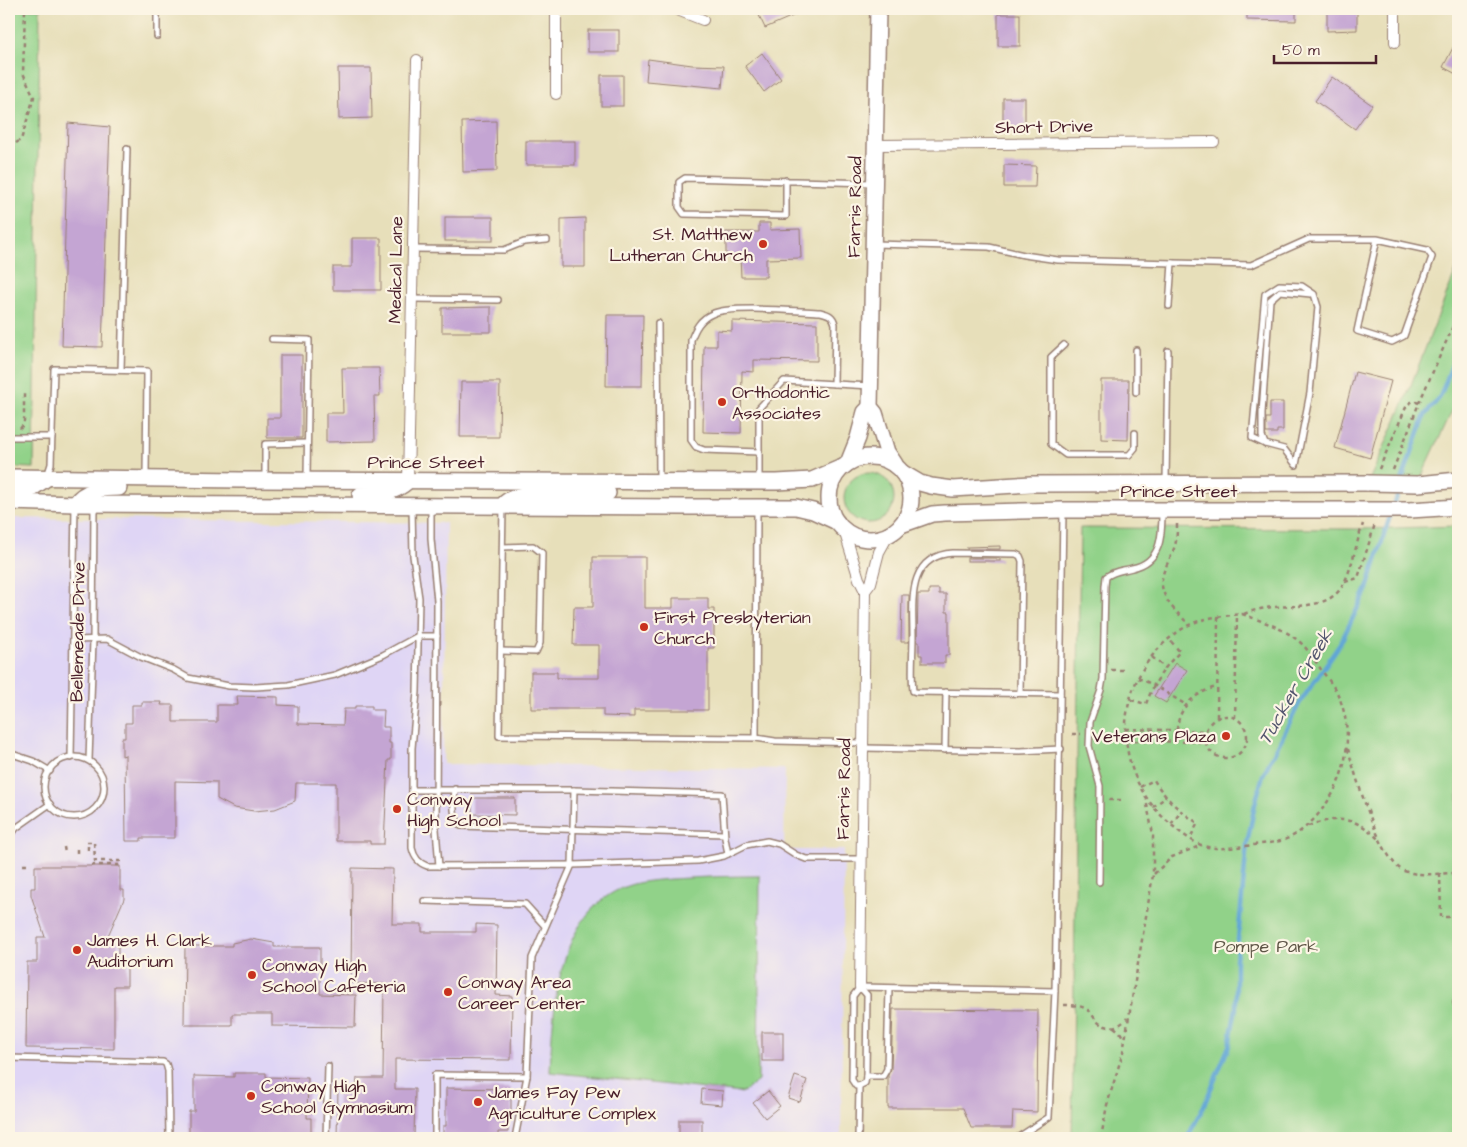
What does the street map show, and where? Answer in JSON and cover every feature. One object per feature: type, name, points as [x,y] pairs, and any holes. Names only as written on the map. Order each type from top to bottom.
[{"type":"main road","name":"Farris Road","points":[[878,9],[870,407],[875,413],[887,452],[899,469]]},
{"type":"main road","name":"Farris Road","points":[[844,466],[858,438],[865,412],[870,407]]},
{"type":"main road","points":[[9,502],[75,504],[796,507],[812,511],[856,537],[878,538],[895,529],[908,514],[911,498],[908,482],[899,469],[888,460],[874,456],[859,458],[844,466],[832,481],[828,497],[831,514],[840,526]]},
{"type":"main road","name":"Prince Street","points":[[9,477],[759,482],[812,480],[844,466]]},
{"type":"main road","name":"Prince Street","points":[[899,469],[920,483],[953,489],[1031,484],[1418,484],[1458,480]]},
{"type":"main road","points":[[9,490],[31,489],[47,478]]},
{"type":"main road","points":[[75,504],[81,497],[94,490],[106,488],[222,490],[241,480]]},
{"type":"main road","points":[[300,505],[321,495],[366,495],[390,492],[400,488],[408,481]]},
{"type":"main road","points":[[503,505],[512,498],[531,493],[644,492],[659,482]]},
{"type":"main road","name":"Prince Street","points":[[895,529],[932,514],[945,513],[1162,510],[1361,517],[1410,510],[1458,507]]},
{"type":"street","points":[[556,9],[556,94]]},
{"type":"street","points":[[675,9],[703,20]]},
{"type":"street","points":[[1395,9],[1395,42]]},
{"type":"street","name":"Medical Lane","points":[[408,481],[417,60]]},
{"type":"street","name":"Short Drive","points":[[875,145],[1214,142]]},
{"type":"street","name":"Farris Road","points":[[840,526],[858,579],[865,591],[860,987]]},
{"type":"street","name":"Farris Road","points":[[865,591],[871,583],[878,552],[895,529]]},
{"type":"lane","points":[[157,9],[157,36]]},
{"type":"lane","points":[[121,370],[127,149]]},
{"type":"lane","points":[[786,180],[786,216],[684,214],[679,208],[679,182],[686,178],[786,180],[874,182]]},
{"type":"lane","points":[[873,244],[989,248],[1024,256],[1058,260],[1251,265],[1309,239],[1377,239],[1427,250],[1432,258],[1404,336],[1392,342],[1357,331],[1377,239]]},
{"type":"lane","points":[[413,249],[504,250],[524,242],[547,240]]},
{"type":"lane","points":[[1169,306],[1172,263]]},
{"type":"lane","points":[[1279,285],[1302,286],[1314,294],[1318,307],[1310,393],[1296,465],[1284,449],[1265,444],[1252,438],[1265,294],[1279,285]]},
{"type":"lane","points":[[1265,444],[1262,436],[1262,413],[1270,300],[1280,291],[1314,294]]},
{"type":"lane","points":[[412,299],[498,300]]},
{"type":"lane","points":[[759,452],[704,450],[696,447],[691,440],[691,340],[695,328],[703,320],[712,313],[729,310],[820,312],[830,315],[834,319],[835,324],[834,384]]},
{"type":"lane","points":[[658,323],[659,482]]},
{"type":"lane","points":[[272,339],[309,340],[307,480]]},
{"type":"lane","points":[[1064,345],[1051,357],[1050,444],[1066,455],[1129,455],[1135,448],[1136,433]]},
{"type":"lane","points":[[1136,350],[1136,392]]},
{"type":"lane","points":[[1166,484],[1168,351]]},
{"type":"lane","points":[[47,478],[51,464],[54,369],[147,371],[146,479]]},
{"type":"lane","points":[[759,482],[759,408],[784,381],[870,386]]},
{"type":"lane","points":[[9,437],[52,437]]},
{"type":"lane","points":[[265,480],[265,444],[307,443]]},
{"type":"lane","name":"Bellemeade Drive","points":[[71,758],[75,504]]},
{"type":"lane","name":"Bellemeade Drive","points":[[89,760],[93,640],[94,504]]},
{"type":"lane","points":[[412,505],[414,556],[419,594],[417,692],[412,748],[412,848],[413,854],[421,864],[427,866],[572,865],[698,861],[728,854],[746,845],[767,841],[779,844],[806,860],[862,859]]},
{"type":"lane","points":[[431,505],[431,547],[437,602],[436,829],[439,866]]},
{"type":"lane","points":[[503,505],[504,547],[500,736],[756,738],[775,741],[944,750],[1061,750]]},
{"type":"lane","points":[[756,738],[757,506]]},
{"type":"lane","points":[[1016,1138],[1049,1117],[1055,991],[1061,750],[1060,694],[1064,510]]},
{"type":"lane","points":[[1099,882],[1100,800],[1098,775],[1089,746],[1090,722],[1103,679],[1106,577],[1112,572],[1134,568],[1145,563],[1155,555],[1162,535],[1162,510]]},
{"type":"lane","points":[[501,651],[536,652],[540,643],[542,553],[533,546],[504,547]]},
{"type":"lane","points":[[1020,693],[1021,558],[1016,554],[943,554],[929,561],[924,566],[913,589],[913,690],[916,692],[1060,694]]},
{"type":"lane","points":[[74,640],[107,639],[141,658],[174,670],[188,678],[229,686],[255,687],[288,685],[335,676],[383,655],[418,636],[436,636]]},
{"type":"lane","points":[[944,750],[946,692]]},
{"type":"lane","points":[[9,752],[50,770]]},
{"type":"lane","points":[[82,758],[89,760],[98,768],[102,776],[104,786],[99,804],[92,811],[83,815],[63,814],[50,804],[45,791],[45,781],[50,770],[64,759],[82,758]]},
{"type":"lane","points":[[455,789],[453,810],[457,822],[461,826],[724,834]]},
{"type":"lane","points":[[412,790],[574,790],[722,794],[724,834],[728,854]]},
{"type":"lane","points":[[515,1138],[527,1076],[532,958],[572,865],[574,790]]},
{"type":"lane","points":[[9,838],[16,828],[50,804]]},
{"type":"lane","points":[[424,901],[525,904],[545,926]]},
{"type":"lane","points":[[860,987],[1055,991]]},
{"type":"lane","points":[[859,1086],[865,1083],[866,1076],[867,995],[860,987]]},
{"type":"lane","points":[[859,1086],[856,1086],[852,1080],[854,996],[860,987]]},
{"type":"lane","points":[[866,1076],[883,1076],[887,1069],[889,988]]},
{"type":"lane","points":[[9,1058],[163,1062],[166,1064],[168,1071],[169,1138]]},
{"type":"lane","points":[[326,1138],[328,1066]]},
{"type":"lane","points":[[435,1137],[435,1075],[527,1076]]},
{"type":"lane","points":[[858,1138],[859,1086]]},
{"type":"path","points":[[9,146],[21,140],[34,97],[23,73],[25,9]]},
{"type":"path","points":[[1392,471],[1458,315]]},
{"type":"path","points":[[16,437],[24,422],[24,393]]},
{"type":"path","points":[[1378,471],[1407,405],[1413,402],[1420,403]]},
{"type":"path","points":[[1101,1138],[1107,1105],[1120,1064],[1125,1040],[1153,876],[1154,834],[1145,798],[1129,762],[1126,741],[1130,700],[1138,678],[1152,657],[1169,639],[1188,626],[1218,617],[1266,608],[1295,607],[1317,603],[1336,593],[1345,582],[1361,517]]},
{"type":"path","points":[[1177,524],[1174,550],[1162,573],[1162,587],[1168,603],[1184,619],[1188,626]]},
{"type":"path","points":[[1345,582],[1358,578],[1375,524]]},
{"type":"path","points":[[1235,718],[1237,614]]},
{"type":"path","points":[[1242,614],[1279,628],[1304,645],[1338,695],[1344,710],[1347,748],[1368,813],[1383,844],[1398,867],[1412,873],[1458,873]]},
{"type":"path","points":[[1217,717],[1218,617]]},
{"type":"path","points":[[1130,700],[1146,704],[1154,685],[1180,652],[1169,639]]},
{"type":"path","points":[[1152,657],[1166,668]]},
{"type":"path","points":[[1138,678],[1154,685],[1186,705]]},
{"type":"path","points":[[1177,730],[1180,713],[1186,705],[1200,693],[1217,687]]},
{"type":"path","points":[[1229,716],[1235,718],[1244,726],[1247,736],[1245,746],[1239,754],[1229,758],[1218,757],[1210,751],[1205,742],[1205,731],[1211,721],[1217,717],[1229,716]]},
{"type":"path","points":[[1126,729],[1205,731]]},
{"type":"path","points":[[1072,734],[1081,734]]},
{"type":"path","points":[[1126,741],[1205,742]]},
{"type":"path","points":[[1145,798],[1171,824],[1202,845],[1224,848],[1280,841],[1306,826],[1318,815],[1330,799],[1339,780],[1347,748]]},
{"type":"path","points":[[1140,787],[1154,780],[1166,797],[1181,812],[1198,823],[1190,838]]},
{"type":"path","points":[[1153,807],[1166,797]]},
{"type":"path","points":[[1100,800],[1122,800]]},
{"type":"path","points":[[1171,824],[1181,812]]},
{"type":"path","points":[[1306,826],[1329,819],[1357,822],[1371,831],[1383,844]]},
{"type":"path","points":[[88,842],[94,842],[94,861],[120,861],[120,865],[88,865]]},
{"type":"path","points":[[1153,876],[1172,857],[1202,845]]},
{"type":"path","points":[[64,846],[64,853]]},
{"type":"path","points":[[88,846],[88,853]]},
{"type":"path","points":[[77,847],[77,853]]},
{"type":"path","points":[[23,865],[30,865]]},
{"type":"path","points":[[1440,873],[1440,917],[1451,917]]},
{"type":"path","points":[[1064,1005],[1084,1008],[1090,1011],[1098,1022],[1108,1027],[1114,1027],[1123,1023],[1128,1016]]},
{"type":"path","points":[[1114,1027],[1125,1040]]},
{"type":"shaded area","name":"Conway High School","points":[[9,518],[446,523],[443,764],[785,769],[784,850],[844,850],[841,1138],[9,1138]]},
{"type":"green space","points":[[9,9],[40,9],[34,468],[9,467]]},
{"type":"green space","points":[[1458,265],[1458,398],[1418,484],[1368,483],[1407,395]]},
{"type":"green space","points":[[869,473],[879,475],[887,480],[892,488],[894,498],[892,508],[887,516],[879,521],[869,523],[859,521],[851,516],[846,508],[844,498],[846,488],[851,480],[859,475]]},
{"type":"green space","name":"Pompe Park","points":[[1458,526],[1458,1138],[1072,1138],[1080,528],[1361,529]]},
{"type":"green space","points":[[760,876],[758,1081],[742,1093],[550,1072],[553,1020],[563,965],[572,940],[585,917],[603,899],[627,886],[650,881]]},
{"type":"building","points":[[756,9],[809,9],[765,28]]},
{"type":"building","points":[[1247,9],[1296,9],[1296,21],[1247,20]]},
{"type":"building","points":[[1327,9],[1357,9],[1357,30],[1327,31]]},
{"type":"building","points":[[998,14],[1020,14],[1020,46],[998,46]]},
{"type":"building","points":[[588,30],[619,30],[619,52],[588,52]]},
{"type":"building","points":[[1458,38],[1458,75],[1443,67]]},
{"type":"building","points":[[762,53],[781,79],[764,92],[745,66]]},
{"type":"building","points":[[648,59],[692,65],[724,66],[722,88],[646,81]]},
{"type":"building","points":[[338,68],[371,68],[372,118],[339,119]]},
{"type":"building","points":[[601,75],[623,75],[623,106],[601,106]]},
{"type":"building","points":[[1332,77],[1372,105],[1355,129],[1315,101]]},
{"type":"building","points":[[1003,98],[1025,98],[1025,129],[1003,129]]},
{"type":"building","points":[[496,121],[497,171],[463,172],[462,122]]},
{"type":"building","points":[[68,123],[110,127],[102,347],[62,346]]},
{"type":"building","points":[[526,141],[575,141],[575,165],[526,165]]},
{"type":"building","points":[[1004,165],[1036,166],[1035,187],[1004,187]]},
{"type":"building","points":[[445,217],[493,217],[493,241],[445,241]]},
{"type":"building","points":[[585,218],[585,267],[561,267],[561,219]]},
{"type":"building","name":"St. Matthew Lutheran Church","points":[[759,223],[770,223],[770,230],[800,229],[801,258],[766,259],[766,277],[741,277],[740,256],[726,257],[726,232],[759,232]]},
{"type":"building","points":[[352,238],[381,238],[381,290],[333,290],[333,267],[352,267]]},
{"type":"building","points":[[491,307],[491,332],[442,332],[442,308]]},
{"type":"building","points":[[607,315],[643,315],[642,386],[606,386]]},
{"type":"building","name":"Orthodontic Associates","points":[[732,321],[817,323],[817,361],[754,360],[754,372],[742,371],[741,433],[703,432],[704,346],[717,346],[717,330],[732,331]]},
{"type":"building","points":[[280,355],[302,355],[302,438],[267,438],[267,418],[280,418]]},
{"type":"building","points":[[342,368],[379,368],[380,396],[374,396],[375,441],[326,442],[326,413],[343,413]]},
{"type":"building","points":[[1355,372],[1391,381],[1370,458],[1335,448]]},
{"type":"building","points":[[1101,380],[1129,380],[1128,440],[1101,439]]},
{"type":"building","points":[[461,382],[500,382],[499,437],[460,437]]},
{"type":"building","points":[[1270,402],[1283,402],[1283,430],[1277,430],[1277,433],[1266,433],[1266,418],[1270,418]]},
{"type":"building","points":[[1000,546],[1000,549],[967,549],[967,547]]},
{"type":"building","name":"First Presbyterian Church","points":[[593,557],[645,557],[645,608],[673,608],[673,598],[708,598],[708,609],[714,609],[714,648],[708,648],[708,710],[634,710],[634,717],[603,716],[603,709],[531,709],[531,672],[557,672],[557,678],[599,678],[599,645],[573,645],[574,607],[593,607]]},
{"type":"building","points":[[967,558],[1000,558],[1000,561],[967,561]]},
{"type":"building","points":[[929,589],[939,589],[939,594],[946,594],[946,612],[949,612],[949,655],[945,655],[945,663],[922,663],[922,655],[919,655],[919,642],[917,642],[918,594],[929,594]]},
{"type":"building","points":[[902,595],[909,595],[909,642],[901,642]]},
{"type":"building","points":[[1175,663],[1187,670],[1166,703],[1154,696]]},
{"type":"building","name":"Conway High School","points":[[237,696],[278,697],[278,705],[298,706],[298,724],[343,725],[344,709],[355,709],[355,706],[372,706],[372,710],[384,710],[383,727],[389,727],[391,760],[388,760],[384,844],[370,844],[370,841],[336,841],[336,783],[296,783],[295,801],[275,809],[254,811],[234,808],[217,799],[217,782],[175,781],[175,838],[141,838],[141,841],[126,841],[125,755],[122,756],[122,738],[125,738],[125,723],[132,723],[132,705],[142,705],[142,702],[162,702],[161,705],[173,705],[173,722],[217,722],[217,705],[238,705]]},
{"type":"building","points":[[472,798],[515,798],[515,815],[472,814]]},
{"type":"building","name":"James H. Clark Auditorium","points":[[35,866],[120,866],[120,890],[124,890],[124,899],[107,938],[118,939],[118,963],[127,963],[127,986],[114,986],[114,1049],[26,1048],[27,962],[37,962],[37,937],[45,937],[31,895],[31,888],[35,888]]},
{"type":"building","points":[[352,868],[393,869],[392,924],[422,924],[422,932],[476,932],[476,924],[497,925],[496,995],[512,996],[511,1060],[395,1059],[395,1089],[415,1089],[414,1138],[337,1138],[338,1088],[356,1088],[357,1078],[383,1078],[384,984],[351,983]]},
{"type":"building","name":"Conway High School Cafeteria","points":[[251,939],[274,943],[274,947],[320,947],[320,994],[356,995],[355,1027],[272,1026],[272,1014],[232,1014],[232,1025],[184,1025],[185,946],[232,946],[232,943]]},
{"type":"building","points":[[893,1009],[1038,1010],[1037,1112],[1013,1111],[1012,1128],[971,1128],[963,1108],[888,1108],[888,1075],[891,1069]]},
{"type":"building","points":[[762,1032],[783,1032],[783,1061],[762,1061]]},
{"type":"building","name":"Conway High School Gymnasium","points":[[234,1073],[266,1073],[266,1077],[308,1078],[307,1118],[311,1118],[311,1138],[189,1138],[189,1111],[194,1111],[194,1076],[234,1077]]},
{"type":"building","points":[[795,1076],[807,1080],[800,1102],[788,1098]]},
{"type":"building","points":[[446,1088],[511,1089],[511,1116],[508,1116],[508,1132],[498,1132],[498,1138],[443,1138],[443,1126],[446,1126]]},
{"type":"building","points":[[702,1089],[723,1091],[722,1105],[701,1103]]},
{"type":"building","points":[[768,1091],[780,1106],[765,1118],[753,1103]]},
{"type":"building","points":[[679,1120],[702,1120],[702,1138],[679,1138]]},
{"type":"waterway","name":"Tucker Creek","points":[[1402,480],[1425,415],[1440,397],[1458,349]]},
{"type":"waterway","name":"Tucker Creek","points":[[1394,506],[1400,487]]},
{"type":"waterway","name":"Tucker Creek","points":[[1187,1138],[1202,1110],[1229,1046],[1236,1008],[1236,961],[1247,844],[1263,775],[1299,704],[1340,644],[1367,589],[1391,513]]},
{"type":"place","name":"St. Matthew Lutheran Church","points":[[763,244]]},
{"type":"place","name":"Orthodontic Associates","points":[[722,402]]},
{"type":"place","name":"First Presbyterian Church","points":[[644,627]]},
{"type":"place","name":"Veterans Plaza","points":[[1226,736]]},
{"type":"place","name":"Conway High School","points":[[397,809]]},
{"type":"place","name":"James H. Clark Auditorium","points":[[77,950]]},
{"type":"place","name":"Conway High School Cafeteria","points":[[252,975]]},
{"type":"place","name":"Conway Area Career Center","points":[[448,992]]},
{"type":"place","name":"Conway High School Gymnasium","points":[[251,1096]]},
{"type":"place","name":"James Fay Pew Agriculture Complex","points":[[478,1102]]}]
